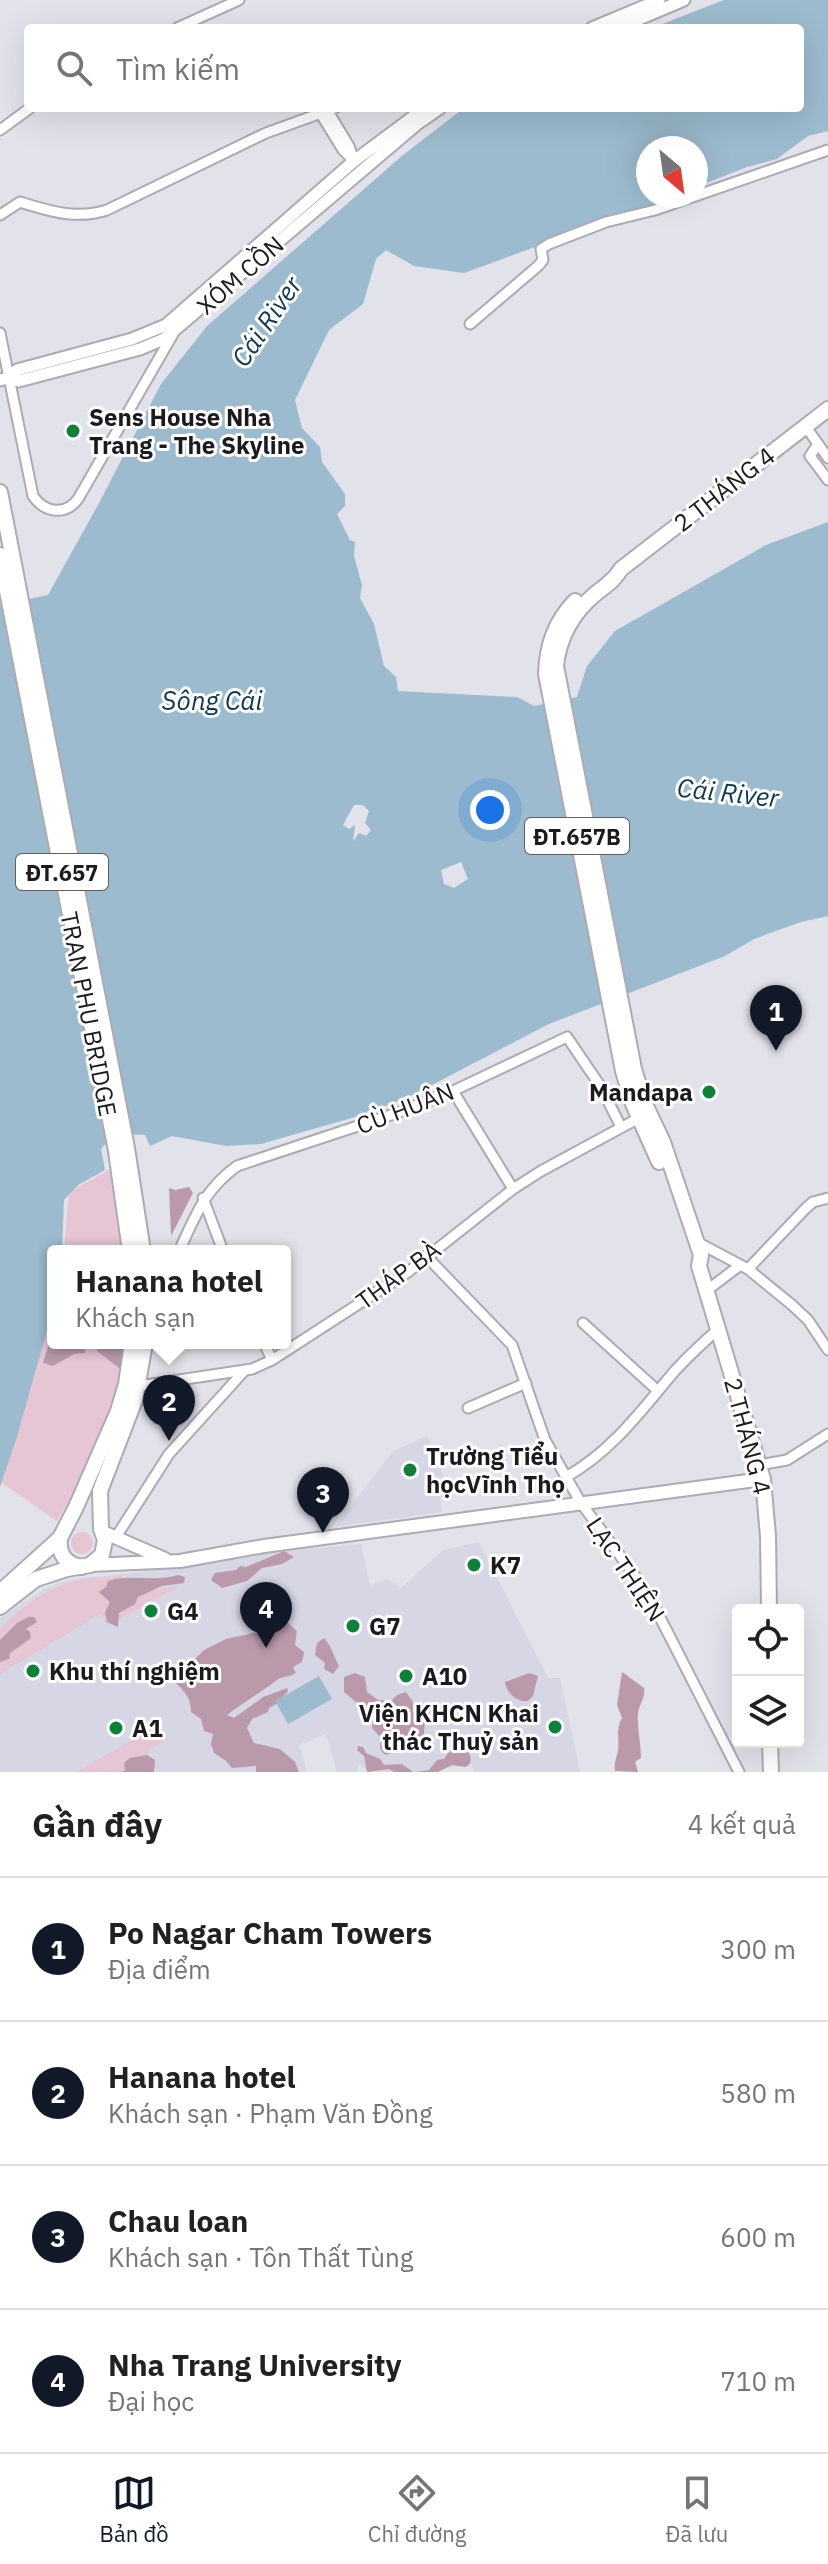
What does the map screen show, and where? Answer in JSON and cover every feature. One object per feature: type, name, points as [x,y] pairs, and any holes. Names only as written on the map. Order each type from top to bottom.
[{"type":"main road","name":"2 THÁNG 4","points":[[769,1604],[768,1536],[761,1472],[699,1266],[692,1258],[654,1146],[639,1118],[557,671],[560,644],[574,609],[828,409]]},
{"type":"main road","name":"ĐT.657","points":[[0,492],[14,592]]},
{"type":"main road","name":"ĐT.657","points":[[0,555],[14,592]]},
{"type":"main road","name":"TRAN PHU BRIDGE","points":[[14,592],[121,1149]]},
{"type":"main road","name":"2 THÁNG 4","points":[[628,1070],[663,1142],[701,1255],[699,1266]]},
{"type":"main road","name":"ĐT.657","points":[[121,1149],[129,1245]]},
{"type":"main road","name":"ĐT.657","points":[[121,1149],[142,1245]]},
{"type":"main road","points":[[131,1349],[123,1398],[95,1466],[62,1532],[60,1552],[75,1566],[180,1561],[279,1544],[712,1484],[761,1472]]},
{"type":"main road","points":[[0,1607],[36,1579],[86,1566],[102,1555],[106,1533],[100,1491],[139,1386],[144,1349]]},
{"type":"main road","points":[[0,1590],[58,1527],[95,1466]]},
{"type":"main road","points":[[0,1590],[62,1532],[83,1520],[156,1556],[180,1561]]},
{"type":"main road","points":[[770,1748],[771,1772]]},
{"type":"street","points":[[186,24],[239,0]]},
{"type":"street","points":[[602,24],[659,0]]},
{"type":"street","points":[[627,24],[684,0]]},
{"type":"street","points":[[0,130],[25,112]]},
{"type":"street","points":[[0,215],[20,202],[66,214],[85,215],[107,210],[266,133],[318,112]]},
{"type":"street","points":[[327,112],[358,166]]},
{"type":"street","name":"XÓM CỒN","points":[[4,379],[19,381],[140,349],[169,329],[420,112]]},
{"type":"street","name":"XÓM CỒN","points":[[358,166],[434,112]]},
{"type":"street","points":[[470,324],[538,266],[543,260],[541,249],[560,239],[606,222],[655,210],[828,150]]},
{"type":"street","points":[[0,333],[4,379],[33,496],[44,508],[52,511],[67,509],[78,499],[169,329]]},
{"type":"street","points":[[806,427],[828,458]]},
{"type":"street","points":[[818,444],[810,456],[828,480]]},
{"type":"street","name":"CÙ HUÂN","points":[[182,1245],[203,1198],[218,1180],[237,1166],[453,1091],[567,1037],[601,1087],[621,1127]]},
{"type":"street","points":[[453,1091],[513,1189]]},
{"type":"street","name":"THÁP BÀ","points":[[291,1348],[408,1272],[513,1189],[639,1118]]},
{"type":"street","points":[[203,1198],[221,1245]]},
{"type":"street","points":[[706,1291],[743,1268],[813,1202],[828,1198]]},
{"type":"street","points":[[696,1242],[743,1268],[808,1320],[828,1350]]},
{"type":"street","name":"LẠC THIỆN","points":[[426,1256],[512,1345],[539,1428],[581,1503],[647,1592],[739,1772]]},
{"type":"street","points":[[583,1323],[658,1391]]},
{"type":"street","points":[[566,1477],[623,1434],[675,1371],[718,1329]]},
{"type":"street","points":[[267,1349],[272,1360]]},
{"type":"street","name":"THÁP BÀ","points":[[139,1386],[245,1370],[272,1360],[289,1349]]},
{"type":"street","points":[[106,1533],[169,1454],[245,1370]]},
{"type":"street","points":[[468,1408],[526,1383]]},
{"type":"street","points":[[761,1472],[828,1434]]},
{"type":"shaded area","points":[[109,1170],[124,1245],[65,1245],[69,1192]]},
{"type":"shaded area","points":[[189,1187],[193,1193],[171,1236],[169,1188]]},
{"type":"shaded area","points":[[47,1329],[47,1349],[125,1349],[117,1391],[102,1436],[57,1521],[2,1483]]},
{"type":"shaded area","points":[[47,1349],[85,1349],[85,1353],[74,1354],[53,1366],[43,1363]]},
{"type":"shaded area","points":[[125,1349],[123,1371],[97,1351]]},
{"type":"shaded area","name":"Trường Tiểu họcVĩnh Thọ","points":[[427,1436],[449,1489],[440,1499],[442,1512],[335,1527],[393,1451]]},
{"type":"shaded area","points":[[82,1532],[90,1535],[93,1543],[90,1551],[82,1554],[74,1551],[71,1543],[74,1535]]},
{"type":"shaded area","points":[[479,1542],[548,1678],[560,1678],[580,1772],[474,1772],[471,1764],[425,1772],[370,1772],[359,1765],[356,1772],[337,1772],[326,1734],[299,1745],[307,1772],[0,1772],[0,1618],[58,1583],[269,1553],[361,1544],[370,1585],[388,1579],[401,1588],[443,1550]]},
{"type":"shaded area","points":[[284,1551],[294,1557],[282,1564],[262,1568],[247,1581],[222,1588],[211,1580],[215,1573],[246,1567]]},
{"type":"shaded area","points":[[122,1576],[137,1592],[180,1586],[108,1625],[100,1614],[0,1674],[0,1628],[15,1615],[42,1595],[68,1583]]},
{"type":"shaded area","points":[[185,1577],[184,1583],[162,1586],[138,1597],[135,1604],[119,1613],[118,1627],[107,1622],[105,1612],[110,1602],[99,1592],[108,1581]]},
{"type":"shaded area","points":[[28,1617],[34,1617],[37,1622],[26,1629],[31,1638],[10,1653],[9,1659],[0,1662],[0,1640]]},
{"type":"shaded area","points":[[286,1621],[297,1631],[295,1645],[304,1652],[302,1662],[293,1667],[296,1673],[277,1680],[227,1715],[234,1718],[263,1697],[287,1688],[288,1691],[278,1703],[268,1712],[252,1719],[247,1728],[254,1743],[280,1749],[295,1762],[299,1772],[256,1772],[256,1766],[232,1768],[214,1753],[211,1744],[213,1734],[204,1731],[201,1719],[191,1712],[185,1693],[172,1680],[177,1666],[194,1660],[204,1650],[226,1639],[272,1629]]},
{"type":"shaded area","points":[[324,1638],[339,1666],[333,1674],[324,1669],[325,1663],[315,1655],[317,1643]]},
{"type":"shaded area","points":[[622,1672],[644,1688],[638,1713],[641,1758],[635,1762],[638,1772],[615,1771],[622,1718],[617,1705]]},
{"type":"shaded area","points":[[355,1673],[365,1677],[367,1692],[378,1700],[391,1701],[406,1692],[413,1702],[413,1712],[443,1707],[441,1715],[425,1717],[424,1734],[431,1743],[428,1751],[386,1755],[382,1751],[381,1738],[372,1728],[373,1719],[359,1712],[357,1703],[344,1692],[344,1677]]},
{"type":"shaded area","points":[[529,1673],[538,1676],[533,1696],[528,1701],[520,1700],[510,1693],[505,1682]]},
{"type":"shaded area","points":[[160,1724],[168,1739],[151,1749],[134,1772],[77,1772]]},
{"type":"shaded area","points":[[358,1746],[380,1759],[384,1765],[402,1764],[413,1772],[389,1769],[367,1772]]},
{"type":"shaded area","points":[[450,1750],[468,1752],[471,1758],[469,1764],[466,1767],[452,1765],[438,1772],[416,1772],[429,1770]]},
{"type":"shaded area","points":[[147,1755],[155,1760],[154,1772],[122,1772],[125,1770],[124,1763],[130,1758]]},
{"type":"water","name":"Sông Cái","points":[[724,0],[828,0],[828,131],[808,136],[777,159],[708,182],[708,136],[636,136],[636,208],[641,208],[464,273],[414,266],[386,250],[376,259],[363,304],[329,330],[295,400],[302,428],[320,447],[322,462],[345,494],[345,506],[337,514],[350,540],[355,542],[354,556],[362,585],[360,598],[374,624],[384,666],[396,677],[398,691],[517,697],[534,706],[577,697],[587,666],[615,631],[766,545],[828,522],[828,916],[754,939],[725,956],[549,1024],[407,1098],[355,1117],[261,1144],[226,1146],[172,1136],[150,1146],[145,1135],[120,1136],[110,1140],[101,1149],[105,1170],[78,1185],[64,1200],[62,1245],[47,1245],[47,1330],[0,1487],[0,605],[48,595],[161,384],[207,326],[403,155],[459,112],[804,112],[804,24],[662,24]],"holes":[[[354,805],[363,805],[369,811],[365,823],[371,830],[366,836],[359,833],[353,841],[355,825],[349,829],[343,825]],[[461,862],[468,879],[454,888],[444,884],[441,870]]]},
{"type":"water","points":[[319,1676],[332,1699],[288,1724],[275,1701]]},
{"type":"place","name":"Sens House Nha Trang - The Skyline","points":[[73,431]]},
{"type":"place","name":"Po Nagar Cham Towers","points":[[776,1051]]},
{"type":"place","name":"Mandapa","points":[[709,1092]]},
{"type":"place","name":"Hanana hotel","points":[[169,1441]]},
{"type":"place","name":"Trường Tiểu họcVĩnh Thọ","points":[[410,1470]]},
{"type":"place","name":"Chau loan","points":[[323,1533]]},
{"type":"place","name":"K7","points":[[474,1565]]},
{"type":"place","name":"G4","points":[[151,1611]]},
{"type":"place","name":"G7","points":[[353,1626]]},
{"type":"place","name":"Nha Trang University","points":[[266,1648]]},
{"type":"place","name":"Khu thí nghiệm","points":[[33,1671]]},
{"type":"place","name":"A10","points":[[406,1676]]},
{"type":"place","name":"Viện KHCN Khai thác Thuỷ sản","points":[[555,1727]]},
{"type":"place","name":"A1","points":[[116,1728]]},
{"type":"water label","name":"Cái River","points":[[266,321]]},
{"type":"water label","name":"Cái River","points":[[728,792]]}]
